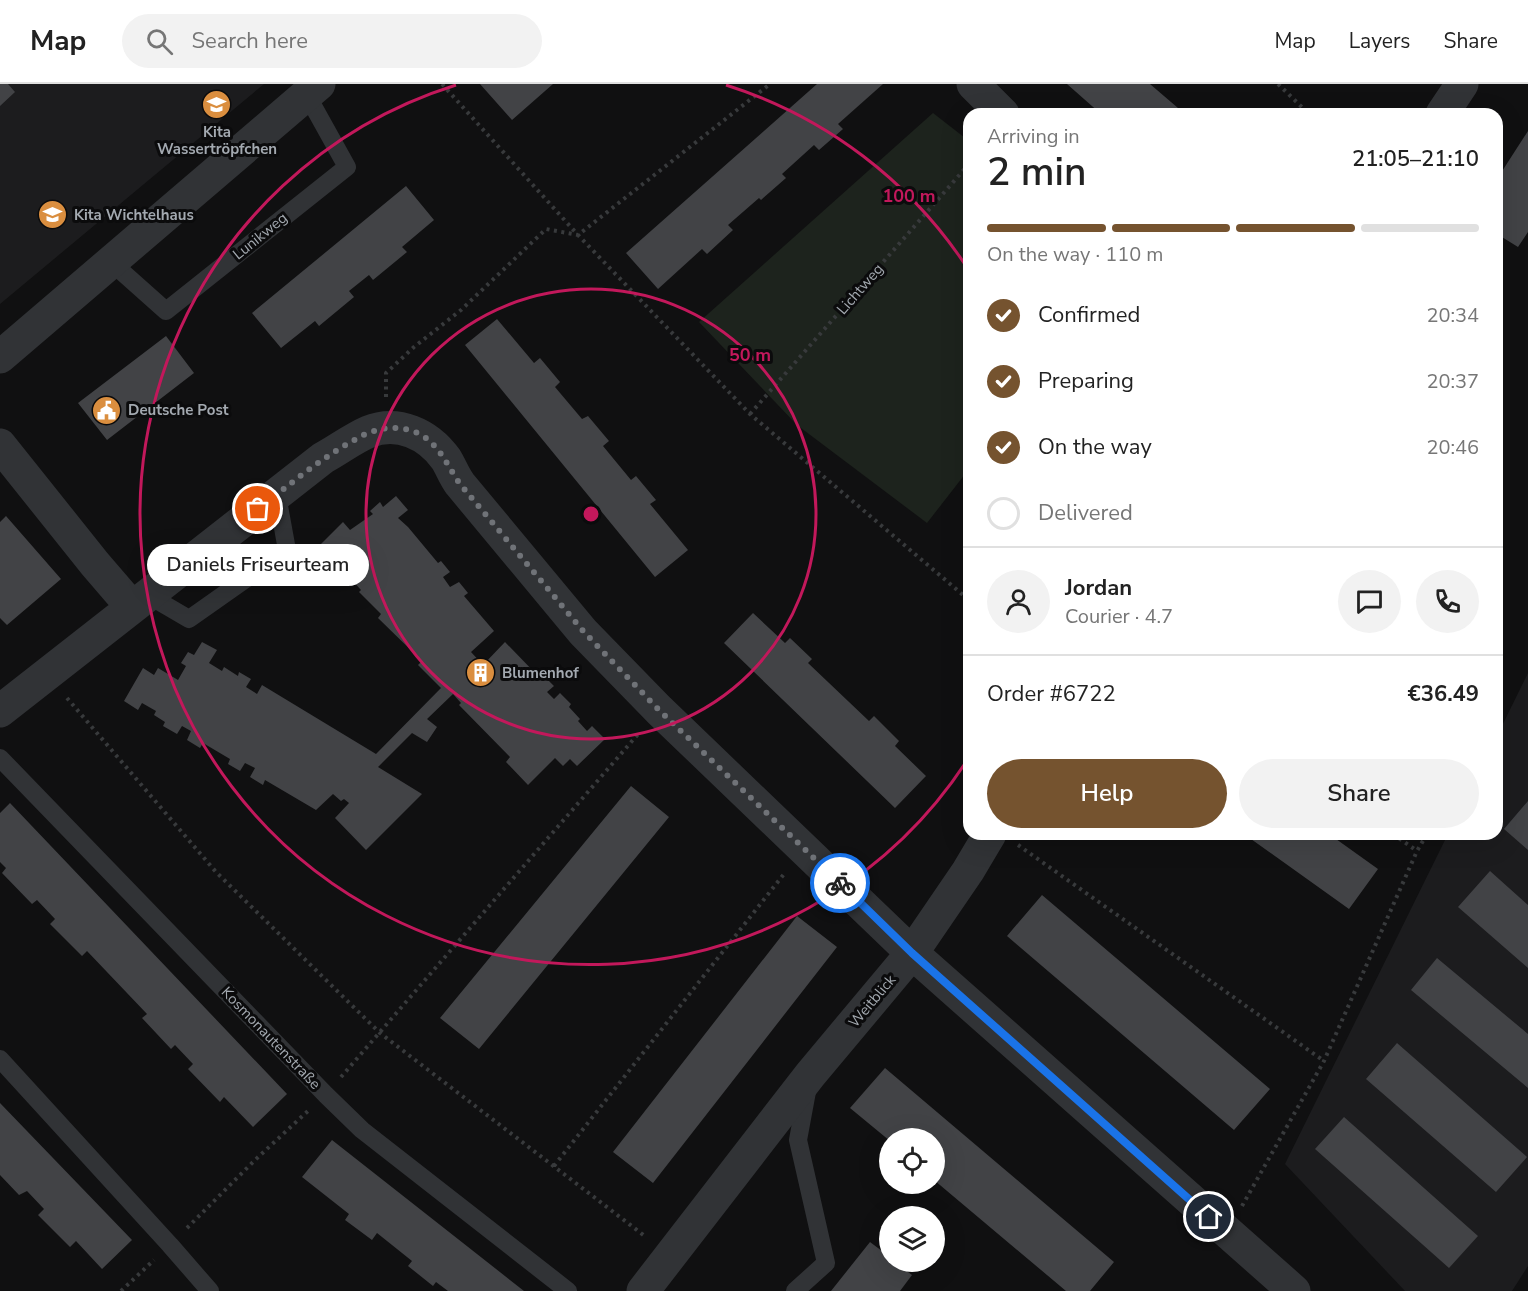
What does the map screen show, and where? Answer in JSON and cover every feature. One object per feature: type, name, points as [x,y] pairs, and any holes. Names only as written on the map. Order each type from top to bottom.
[{"type":"street","points":[[973,84],[997,108]]},
{"type":"street","points":[[1446,108],[1462,84]]},
{"type":"street","name":"Lunikweg","points":[[0,357],[313,89]]},
{"type":"street","points":[[0,711],[323,458],[367,433],[385,428],[410,430],[425,437],[446,459],[460,484],[584,632],[659,710],[912,953],[1294,1291]]},
{"type":"street","points":[[0,445],[95,564],[140,601]]},
{"type":"street","name":"Weitblick","points":[[643,1291],[810,1075],[912,953],[968,871],[998,840]]},
{"type":"lane","name":"Lunikweg","points":[[111,262],[166,311],[347,167],[313,89]]},
{"type":"lane","points":[[140,601],[189,619],[287,550],[277,495]]},
{"type":"lane","name":"Kosmonautenstraße","points":[[0,758],[362,1130],[568,1291]]},
{"type":"lane","points":[[0,1059],[210,1291]]},
{"type":"lane","name":"Weitblick","points":[[795,1291],[826,1263],[798,1140],[810,1075]]},
{"type":"path","points":[[442,84],[578,235],[750,414],[963,595]]},
{"type":"path","points":[[385,428],[386,373],[414,347],[461,310],[546,229],[578,235],[770,84]]},
{"type":"path","points":[[1278,84],[1303,108]]},
{"type":"path","name":"Lichtweg","points":[[750,414],[963,171]]},
{"type":"path","points":[[46,675],[216,872],[380,1033],[670,1255]]},
{"type":"path","points":[[121,1291],[255,1160],[326,1095],[659,710]]},
{"type":"path","points":[[1005,840],[1324,1061]]},
{"type":"path","points":[[1401,840],[1417,851]]},
{"type":"path","points":[[1227,1233],[1324,1061],[1423,840]]},
{"type":"path","points":[[554,1166],[805,849]]},
{"type":"shaded area","name":"Kita Wichtelhaus","points":[[0,84],[264,84],[0,304]]},
{"type":"shaded area","points":[[933,113],[963,136],[963,477],[927,523],[797,425],[699,322]]},
{"type":"shaded area","points":[[1528,673],[1528,1266],[1512,1291],[1405,1291],[1285,1164],[1445,840],[1503,840],[1503,724]]},
{"type":"building","points":[[0,84],[8,84],[15,92],[0,106]]},
{"type":"building","points":[[480,84],[553,84],[512,120]]},
{"type":"building","points":[[817,84],[883,84],[838,124],[843,129],[819,150],[814,145],[782,174],[786,178],[728,225],[733,230],[707,254],[702,249],[658,289],[626,253]]},
{"type":"building","points":[[1067,84],[1150,84],[1178,108],[1094,108]]},
{"type":"building","points":[[1528,131],[1528,232],[1518,247],[1503,238],[1503,170]]},
{"type":"building","points":[[406,186],[434,220],[402,247],[407,252],[373,280],[369,275],[349,291],[354,297],[319,326],[315,321],[281,348],[252,313]]},
{"type":"building","points":[[497,319],[534,363],[540,358],[560,382],[555,387],[582,419],[588,416],[609,441],[603,446],[631,480],[636,476],[656,500],[650,504],[688,550],[655,577],[465,345]]},
{"type":"building","points":[[166,336],[194,373],[107,440],[78,403]]},
{"type":"building","name":"Blumenhof","points":[[396,496],[408,510],[398,518],[438,563],[441,561],[450,572],[443,577],[450,587],[459,582],[468,593],[464,596],[494,631],[471,652],[483,665],[505,642],[539,677],[542,674],[554,686],[547,692],[554,699],[560,693],[571,704],[569,707],[587,731],[592,726],[605,739],[577,766],[570,759],[563,766],[555,758],[528,785],[506,762],[510,757],[459,705],[461,703],[453,694],[427,719],[437,727],[427,742],[412,733],[378,767],[422,794],[366,850],[335,818],[349,803],[344,799],[341,801],[333,794],[316,810],[265,780],[263,785],[250,777],[255,768],[245,763],[240,771],[228,764],[230,759],[203,743],[200,748],[187,740],[191,731],[182,726],[177,734],[163,726],[165,722],[154,715],[156,711],[142,703],[138,710],[124,701],[143,668],[154,675],[158,668],[178,680],[186,666],[181,663],[188,652],[194,655],[202,642],[217,650],[209,663],[222,671],[224,667],[238,676],[239,672],[251,679],[246,687],[257,694],[262,685],[376,754],[441,688],[418,665],[422,661],[378,618],[381,614],[359,592],[361,590],[332,558],[328,562],[315,550],[343,522],[350,530],[373,514],[370,511],[380,502],[383,507]]},
{"type":"building","points":[[6,516],[61,579],[7,625],[0,618],[0,522]]},
{"type":"building","points":[[753,613],[785,643],[790,638],[812,659],[808,663],[869,721],[874,716],[899,741],[895,746],[926,776],[895,808],[724,643]]},
{"type":"building","points":[[631,786],[669,817],[479,1049],[440,1018]]},
{"type":"building","points":[[1528,801],[1528,850],[1504,829]]},
{"type":"building","points":[[10,803],[287,1094],[253,1127],[224,1097],[220,1102],[188,1069],[193,1064],[175,1045],[171,1049],[142,1018],[147,1014],[87,951],[82,956],[50,924],[55,919],[37,900],[32,904],[2,873],[6,868],[0,862],[0,813]]},
{"type":"building","points":[[1252,840],[1337,840],[1378,869],[1349,909]]},
{"type":"building","points":[[1490,871],[1528,905],[1528,968],[1458,907]]},
{"type":"building","points":[[1042,895],[1270,1089],[1234,1130],[1007,936]]},
{"type":"building","points":[[797,916],[837,947],[653,1183],[613,1152]]},
{"type":"building","points":[[1437,958],[1528,1034],[1528,1088],[1411,990]]},
{"type":"building","points":[[1397,1043],[1527,1157],[1496,1192],[1366,1079]]},
{"type":"building","points":[[885,1068],[1114,1262],[1090,1291],[1066,1291],[945,1189],[945,1128],[879,1128],[879,1132],[850,1108]]},
{"type":"building","points":[[0,1103],[132,1240],[102,1269],[76,1241],[70,1247],[38,1215],[44,1209],[27,1191],[19,1195],[0,1175]]},
{"type":"building","points":[[1344,1117],[1478,1236],[1449,1268],[1315,1149]]},
{"type":"building","points":[[332,1140],[524,1291],[448,1291],[436,1282],[433,1286],[408,1266],[412,1261],[377,1233],[372,1240],[345,1220],[349,1214],[302,1177]]},
{"type":"building","points":[[870,1242],[879,1249],[879,1272],[908,1272],[912,1275],[900,1291],[831,1291]]},
{"type":"way so far","points":[[258,509],[323,458],[367,433],[385,428],[400,428],[425,437],[446,459],[460,484],[584,632],[659,710],[840,883]]},
{"type":"place","name":"Kita Wassertröpfchen","points":[[217,105]]},
{"type":"place","name":"Kita Wichtelhaus","points":[[53,215]]},
{"type":"place","name":"Deutsche Post","points":[[107,410]]},
{"type":"place","name":"Daniels Friseurteam","points":[[258,509]]},
{"type":"place","name":"Blumenhof","points":[[481,673]]},
{"type":"route","points":[[840,883],[912,953],[1209,1217]]}]
